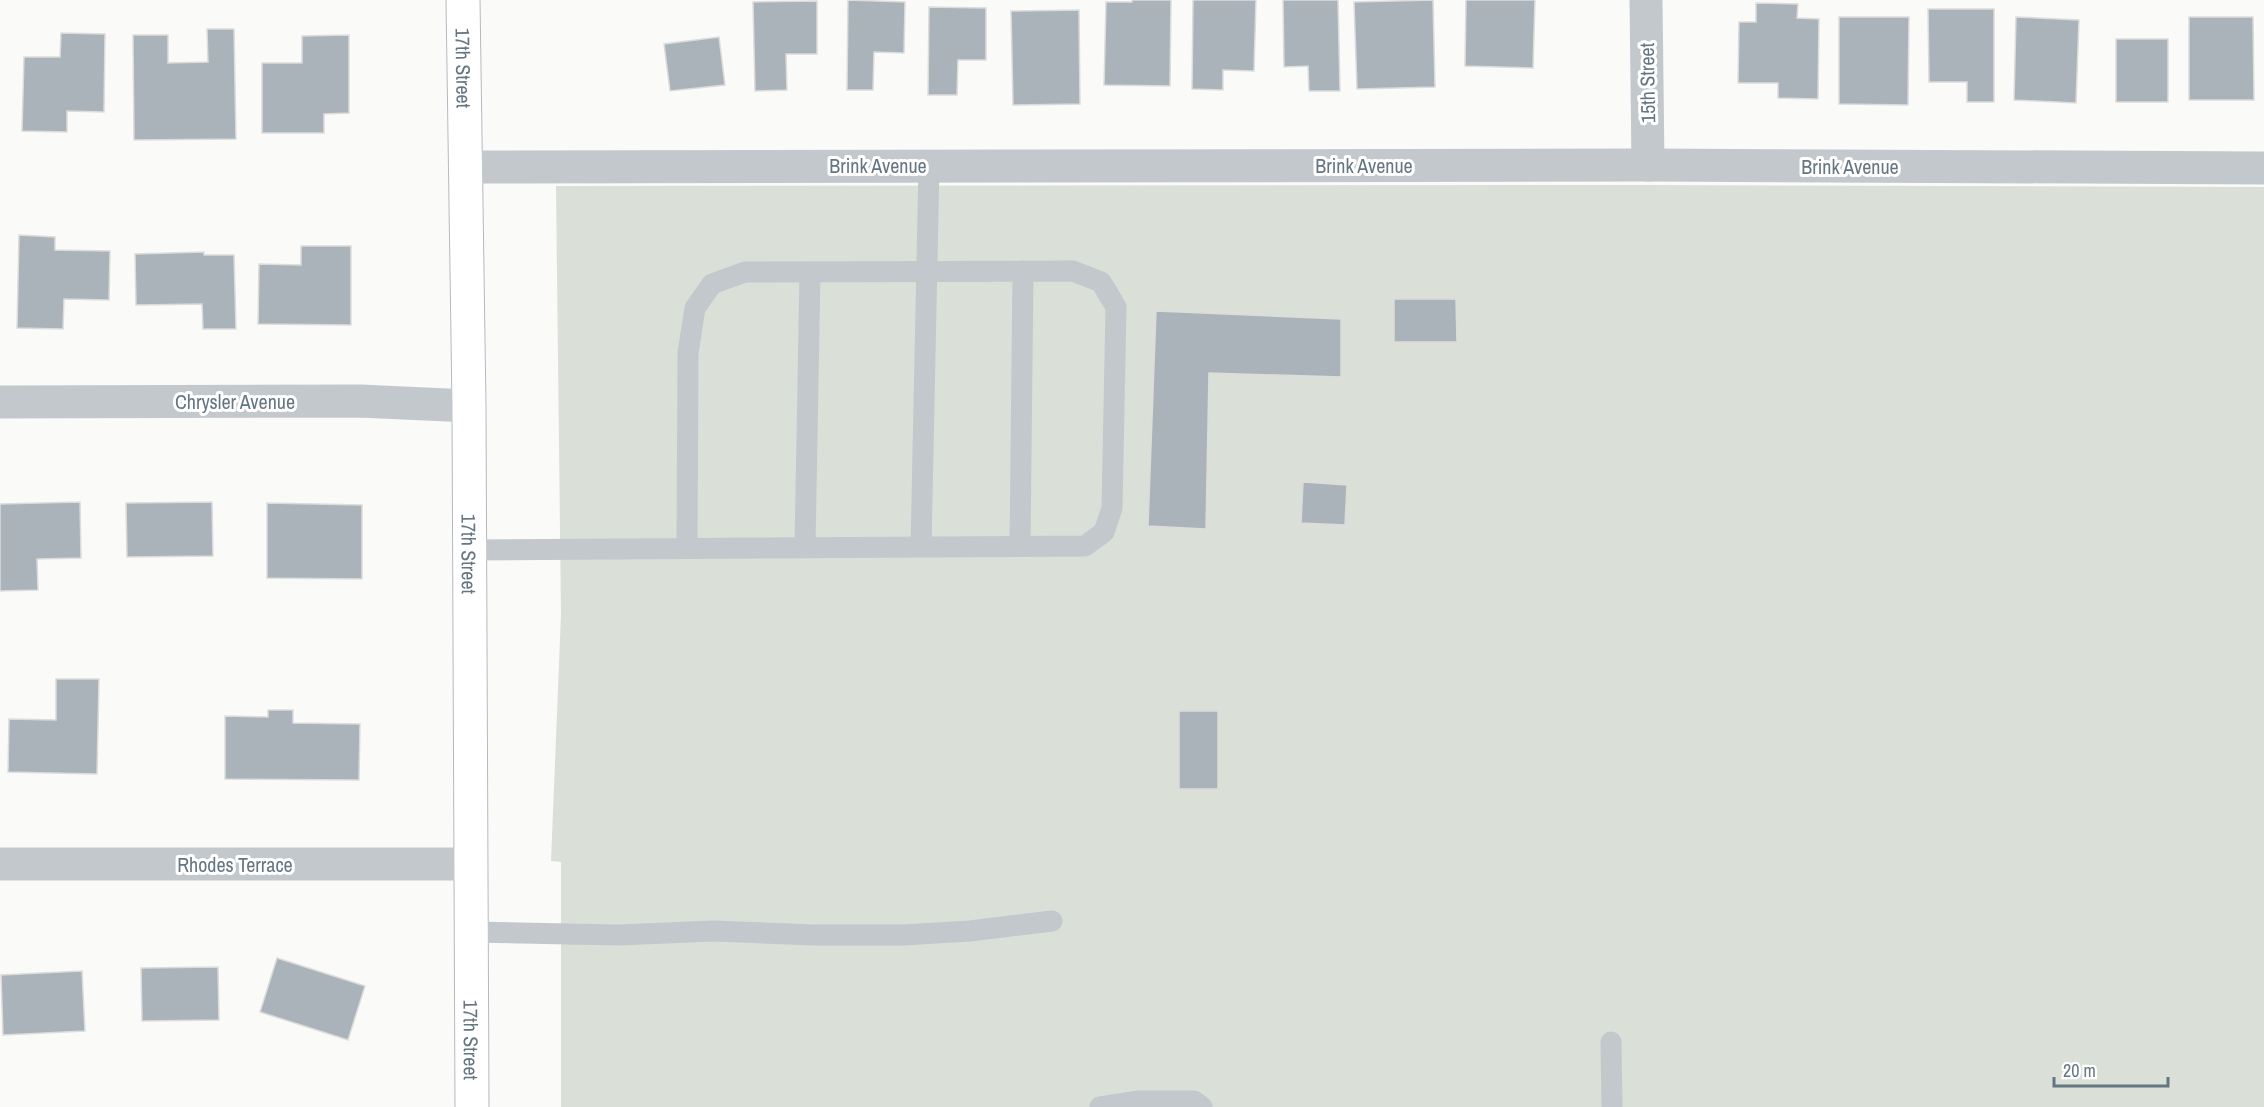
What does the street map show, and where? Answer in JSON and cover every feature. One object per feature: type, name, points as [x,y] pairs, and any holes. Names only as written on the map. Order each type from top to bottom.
[{"type":"main road","name":"17th Street","points":[[463,0],[469,406],[472,1107]]},
{"type":"street","name":"15th Street","points":[[1646,0],[1648,165]]},
{"type":"street","name":"Brink Avenue","points":[[465,167],[1648,165],[2264,168]]},
{"type":"street","name":"Chrysler Avenue","points":[[0,402],[360,401],[469,406]]},
{"type":"street","name":"Rhodes Terrace","points":[[0,864],[470,864]]},
{"type":"lane","points":[[921,547],[929,165]]},
{"type":"lane","points":[[470,550],[1085,546],[1104,532],[1112,508],[1116,307],[1101,282],[1073,271],[927,271],[745,272],[712,284],[695,308],[688,353],[687,548]]},
{"type":"lane","points":[[1020,546],[1023,271]]},
{"type":"lane","points":[[804,547],[810,272]]},
{"type":"lane","points":[[471,932],[618,935],[714,931],[815,935],[903,935],[970,931],[1052,921]]},
{"type":"lane","points":[[1611,1042],[1612,1107]]},
{"type":"lane","points":[[1100,1107],[1139,1101],[1194,1101],[1202,1107]]},
{"type":"shaded area","points":[[556,186],[2264,187],[2264,1107],[561,1107],[561,862],[551,861],[561,615]]},
{"type":"building","points":[[848,0],[905,2],[904,53],[874,52],[873,90],[847,90]]},
{"type":"building","points":[[1132,0],[1171,0],[1170,86],[1104,85],[1106,2],[1132,2]]},
{"type":"building","points":[[1193,0],[1256,0],[1254,71],[1223,70],[1223,90],[1192,89]]},
{"type":"building","points":[[1283,0],[1338,0],[1340,91],[1309,91],[1308,66],[1284,67]]},
{"type":"building","points":[[1433,0],[1435,87],[1357,89],[1354,2]]},
{"type":"building","points":[[1466,0],[1535,0],[1533,68],[1465,66]]},
{"type":"building","points":[[817,1],[817,54],[786,54],[787,90],[755,91],[753,2]]},
{"type":"building","points":[[1756,3],[1798,4],[1797,18],[1819,19],[1818,99],[1778,98],[1778,83],[1738,83],[1739,22],[1756,22]]},
{"type":"building","points":[[929,7],[986,8],[986,60],[958,60],[957,95],[928,95]]},
{"type":"building","points":[[1928,9],[1994,9],[1994,102],[1967,102],[1967,82],[1929,82]]},
{"type":"building","points":[[1079,10],[1080,104],[1013,105],[1011,11]]},
{"type":"building","points":[[1839,17],[1909,17],[1908,105],[1839,104]]},
{"type":"building","points":[[2016,17],[2079,20],[2076,103],[2014,100]]},
{"type":"building","points":[[2189,17],[2253,17],[2254,100],[2189,100]]},
{"type":"building","points":[[207,29],[234,29],[236,139],[134,140],[133,35],[168,35],[168,63],[208,62]]},
{"type":"building","points":[[61,33],[105,34],[104,112],[67,111],[67,132],[22,131],[24,57],[60,57]]},
{"type":"building","points":[[349,35],[349,113],[324,114],[324,133],[262,133],[262,63],[302,63],[302,36]]},
{"type":"building","points":[[719,37],[725,85],[670,91],[664,44]]},
{"type":"building","points":[[2116,39],[2168,39],[2168,102],[2116,102]]},
{"type":"building","points":[[19,235],[55,237],[55,250],[110,251],[109,300],[64,299],[63,329],[17,328]]},
{"type":"building","points":[[301,246],[351,246],[351,325],[258,324],[259,264],[301,265]]},
{"type":"building","points":[[204,252],[204,255],[234,255],[236,329],[203,329],[202,304],[136,305],[135,254]]},
{"type":"building","points":[[1394,299],[1456,299],[1457,342],[1394,342]]},
{"type":"building","points":[[1156,311],[1341,319],[1341,377],[1209,373],[1206,529],[1148,526]]},
{"type":"building","points":[[1303,482],[1347,485],[1345,525],[1301,523]]},
{"type":"building","points":[[80,502],[81,558],[37,559],[38,590],[0,591],[0,504]]},
{"type":"building","points":[[212,502],[213,556],[127,557],[126,503]]},
{"type":"building","points":[[267,503],[362,505],[362,579],[267,578]]},
{"type":"building","points":[[56,679],[99,679],[97,774],[8,772],[9,719],[56,720]]},
{"type":"building","points":[[268,710],[293,710],[293,723],[360,724],[359,780],[225,779],[225,716],[268,717]]},
{"type":"building","points":[[1179,711],[1218,711],[1218,789],[1179,789]]},
{"type":"building","points":[[277,958],[365,986],[348,1040],[260,1012]]},
{"type":"building","points":[[218,967],[219,1020],[142,1021],[141,968]]},
{"type":"building","points":[[82,971],[85,1031],[3,1035],[1,975]]}]
